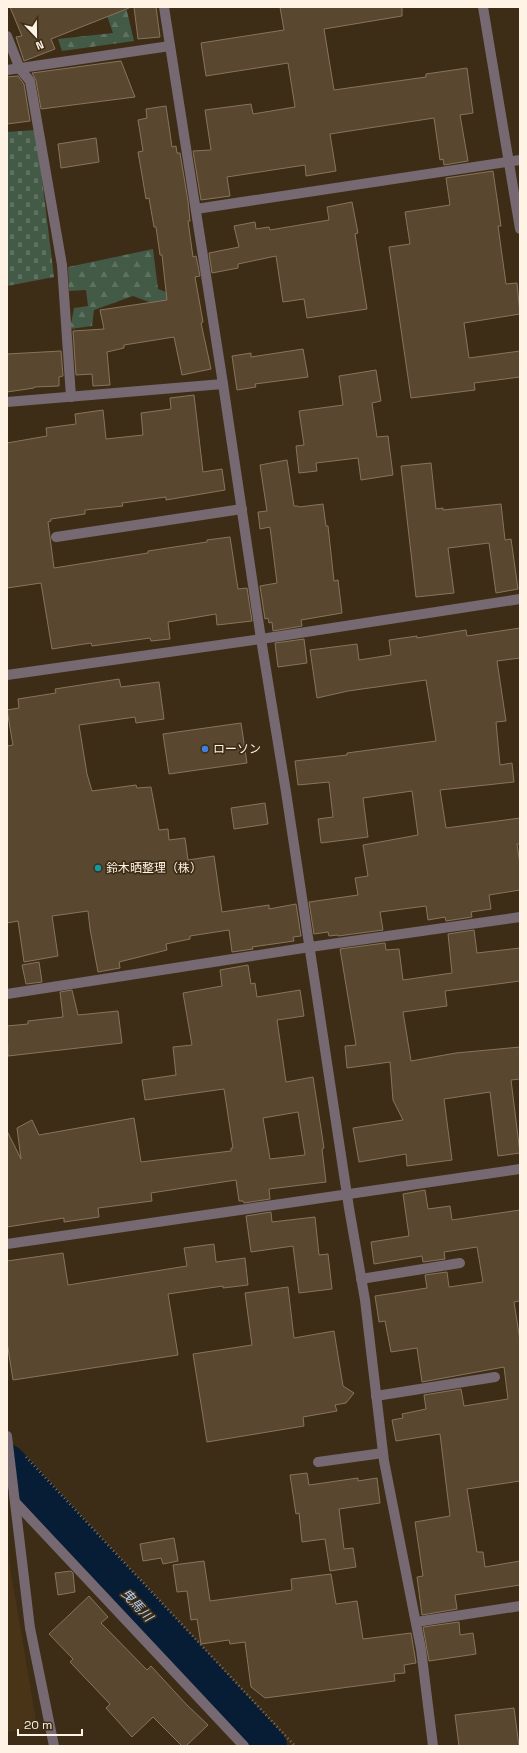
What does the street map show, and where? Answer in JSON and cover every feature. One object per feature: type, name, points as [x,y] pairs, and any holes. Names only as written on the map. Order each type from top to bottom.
[{"type":"street","points":[[164,7],[361,1279],[383,1453],[421,1649],[433,1746]]},
{"type":"street","points":[[483,7],[515,161],[520,228]]},
{"type":"street","points":[[7,36],[20,69],[30,81],[62,265],[71,397]]},
{"type":"street","points":[[7,70],[170,46]]},
{"type":"street","points":[[196,209],[515,161]]},
{"type":"street","points":[[7,402],[223,384]]},
{"type":"street","points":[[56,537],[242,509]]},
{"type":"street","points":[[7,674],[261,639],[520,599]]},
{"type":"street","points":[[7,994],[310,947],[520,917]]},
{"type":"street","points":[[7,1244],[520,1169]]},
{"type":"street","points":[[361,1279],[460,1263]]},
{"type":"street","points":[[376,1396],[495,1377]]},
{"type":"street","points":[[7,1437],[30,1628],[54,1746]]},
{"type":"street","points":[[318,1462],[383,1453]]},
{"type":"street","points":[[15,1497],[244,1746]]},
{"type":"street","points":[[416,1622],[520,1606]]},
{"type":"path","points":[[7,1437],[295,1746]]},
{"type":"shaded area","points":[[7,1549],[37,1727],[7,1732]]},
{"type":"green space","points":[[104,7],[126,7],[134,41],[62,51],[58,39],[113,33]]},
{"type":"green space","points":[[36,130],[54,277],[7,286],[7,132]]},
{"type":"green space","points":[[153,249],[158,289],[166,292],[171,310],[133,296],[94,310],[92,326],[70,329],[74,308],[88,306],[86,290],[69,291],[68,267]]},
{"type":"building","points":[[10,7],[129,8],[51,39],[55,49],[24,61],[16,37],[22,36]]},
{"type":"building","points":[[134,7],[156,7],[160,37],[138,39]]},
{"type":"building","points":[[280,7],[402,7],[402,16],[324,29],[334,90],[426,77],[426,74],[467,68],[473,113],[460,115],[468,161],[444,165],[443,159],[440,160],[434,118],[330,134],[336,171],[306,176],[305,165],[227,177],[230,196],[201,200],[193,151],[211,150],[205,110],[251,104],[253,114],[295,107],[288,63],[206,76],[201,43],[284,30]]},
{"type":"building","points":[[121,61],[135,97],[41,109],[36,80],[32,73]]},
{"type":"building","points":[[18,76],[24,84],[30,121],[7,124],[7,77]]},
{"type":"building","points":[[166,106],[172,147],[176,146],[177,153],[180,153],[188,201],[190,221],[188,221],[193,257],[196,256],[200,276],[195,277],[203,322],[201,323],[211,369],[182,375],[174,337],[124,345],[124,348],[107,352],[110,385],[93,386],[92,374],[76,375],[73,331],[104,329],[100,310],[167,300],[162,255],[160,255],[156,227],[154,227],[149,198],[146,199],[138,152],[143,151],[138,120],[147,118],[146,109]]},
{"type":"building","points":[[96,138],[99,162],[61,168],[58,144]]},
{"type":"building","points":[[493,171],[501,226],[498,226],[506,284],[517,283],[520,314],[464,323],[469,358],[520,351],[520,377],[474,383],[475,390],[411,398],[389,247],[410,244],[405,212],[450,205],[446,178]]},
{"type":"building","points":[[352,202],[358,233],[355,234],[367,309],[307,318],[304,299],[283,302],[276,256],[238,264],[238,268],[212,273],[209,253],[239,247],[234,226],[255,222],[256,229],[269,227],[270,230],[329,220],[327,207]]},
{"type":"building","points":[[303,349],[308,377],[255,384],[256,387],[237,390],[232,356],[251,353],[251,357]]},
{"type":"building","points":[[61,351],[63,376],[59,377],[59,386],[34,387],[7,392],[7,354]]},
{"type":"building","points":[[376,370],[381,401],[372,403],[377,437],[388,436],[393,475],[361,480],[358,458],[316,463],[317,471],[299,473],[296,446],[304,445],[299,411],[343,405],[339,376]]},
{"type":"building","points":[[194,395],[203,472],[222,469],[225,490],[166,500],[166,497],[122,503],[123,506],[85,510],[85,514],[51,519],[51,521],[48,522],[54,568],[148,553],[148,551],[230,537],[238,589],[247,588],[252,621],[217,625],[216,614],[168,622],[170,639],[151,641],[150,638],[92,646],[91,643],[52,649],[41,583],[7,588],[7,443],[47,436],[46,428],[76,424],[75,414],[103,410],[106,439],[143,435],[141,413],[171,409],[170,398]]},
{"type":"building","points":[[287,460],[294,506],[299,507],[323,504],[326,526],[328,526],[334,581],[338,580],[342,613],[301,620],[302,626],[273,631],[272,622],[269,623],[268,618],[265,619],[260,586],[277,583],[270,527],[260,529],[258,512],[267,511],[260,465]]},
{"type":"building","points":[[431,463],[436,509],[443,508],[443,510],[501,504],[505,540],[511,539],[518,589],[496,593],[489,543],[448,548],[454,593],[416,597],[401,466]]},
{"type":"building","points":[[520,628],[520,658],[497,661],[506,721],[496,722],[500,765],[512,763],[514,782],[440,790],[446,828],[520,818],[520,844],[517,844],[520,864],[520,890],[489,895],[491,909],[471,912],[472,917],[446,921],[445,917],[428,920],[426,906],[380,912],[383,930],[338,936],[329,936],[328,932],[314,934],[309,902],[358,895],[355,878],[368,876],[363,845],[418,835],[412,791],[363,798],[368,837],[321,843],[318,819],[333,817],[329,782],[298,785],[295,761],[347,755],[347,753],[436,741],[426,680],[348,691],[317,698],[310,650],[357,644],[359,660],[391,655],[389,640],[417,636],[417,638],[466,630],[467,636]]},
{"type":"building","points":[[304,639],[307,663],[278,667],[275,643]]},
{"type":"building","points":[[119,679],[121,687],[159,682],[164,719],[136,723],[135,717],[79,725],[87,774],[92,791],[136,785],[137,788],[151,787],[159,830],[168,829],[169,840],[185,838],[188,860],[214,856],[222,912],[269,905],[269,909],[296,904],[301,936],[293,937],[294,941],[252,947],[253,949],[232,952],[229,930],[190,936],[190,939],[166,944],[167,950],[119,962],[120,968],[98,972],[88,911],[52,916],[58,956],[24,962],[18,921],[7,923],[7,746],[13,745],[7,710],[19,708],[18,699],[56,693],[55,689]]},
{"type":"building","name":"ローソン","points":[[241,723],[247,763],[169,774],[163,734]]},
{"type":"building","points":[[265,803],[268,824],[234,829],[231,808]]},
{"type":"building","points":[[474,930],[477,953],[520,948],[520,981],[445,991],[447,1006],[403,1012],[411,1061],[456,1053],[520,1047],[520,1079],[511,1080],[520,1153],[498,1156],[490,1092],[444,1099],[452,1160],[407,1166],[406,1154],[359,1162],[353,1128],[403,1120],[393,1100],[390,1062],[347,1068],[345,1046],[356,1045],[340,949],[385,943],[386,950],[399,949],[403,980],[452,973],[448,934]]},
{"type":"building","points":[[39,962],[42,982],[26,984],[22,965]]},
{"type":"building","points":[[248,965],[251,984],[255,983],[257,997],[300,990],[304,1016],[277,1020],[286,1082],[313,1077],[324,1148],[322,1149],[326,1182],[269,1189],[270,1199],[244,1203],[243,1201],[239,1201],[236,1180],[151,1193],[152,1201],[98,1208],[99,1217],[64,1222],[64,1218],[7,1227],[7,1131],[21,1159],[17,1128],[32,1120],[39,1135],[134,1118],[141,1162],[231,1151],[231,1148],[233,1148],[224,1089],[145,1100],[142,1080],[176,1075],[173,1047],[192,1045],[183,993],[222,986],[220,970]],"holes":[[[298,1112],[305,1155],[270,1159],[263,1118]]]},
{"type":"building","points":[[72,990],[78,1015],[118,1011],[122,1043],[8,1056],[7,1026],[28,1024],[28,1021],[63,1017],[60,992]]},
{"type":"building","points":[[425,1190],[428,1209],[450,1206],[452,1220],[520,1210],[520,1301],[514,1302],[520,1340],[520,1481],[467,1489],[477,1552],[483,1552],[485,1567],[520,1561],[520,1585],[455,1595],[457,1609],[422,1615],[417,1577],[423,1576],[415,1522],[450,1516],[440,1434],[396,1441],[392,1420],[403,1418],[402,1414],[426,1409],[424,1395],[461,1389],[464,1406],[508,1399],[504,1367],[422,1382],[417,1348],[391,1352],[385,1321],[379,1322],[375,1296],[427,1288],[425,1275],[447,1272],[449,1287],[483,1282],[477,1247],[444,1252],[445,1259],[423,1262],[422,1256],[374,1264],[371,1242],[409,1236],[403,1194]]},
{"type":"building","points":[[271,1212],[272,1222],[315,1217],[319,1255],[328,1254],[332,1289],[299,1293],[293,1246],[251,1252],[246,1216]]},
{"type":"building","points":[[214,1244],[216,1262],[245,1258],[248,1285],[223,1288],[223,1286],[168,1294],[178,1355],[13,1380],[7,1342],[7,1261],[63,1253],[68,1285],[187,1266],[184,1248]]},
{"type":"building","points":[[288,1287],[294,1338],[334,1331],[343,1386],[354,1393],[346,1403],[335,1405],[337,1411],[303,1417],[304,1426],[207,1442],[193,1354],[252,1345],[245,1293]]},
{"type":"building","points":[[307,1473],[309,1485],[358,1478],[358,1481],[377,1478],[380,1503],[339,1509],[344,1549],[353,1548],[356,1567],[330,1571],[325,1539],[302,1542],[299,1513],[296,1514],[290,1475]]},
{"type":"building","points":[[174,1538],[178,1561],[163,1564],[161,1558],[143,1561],[140,1544]]},
{"type":"building","points":[[204,1561],[210,1601],[292,1590],[291,1579],[331,1574],[336,1604],[357,1601],[363,1639],[411,1633],[416,1663],[404,1665],[405,1673],[394,1674],[395,1681],[265,1698],[251,1687],[245,1642],[230,1644],[229,1640],[201,1644],[197,1619],[191,1620],[187,1591],[177,1592],[173,1565]]},
{"type":"building","points":[[71,1571],[73,1573],[75,1592],[58,1595],[55,1573]]},
{"type":"building","points":[[89,1596],[108,1617],[101,1623],[147,1670],[151,1666],[186,1704],[208,1725],[186,1746],[182,1746],[153,1717],[132,1737],[106,1708],[110,1704],[70,1662],[73,1659],[49,1634]]},
{"type":"building","points":[[459,1622],[460,1635],[473,1633],[476,1654],[429,1661],[423,1627]]},
{"type":"building","points":[[514,1708],[519,1746],[459,1746],[455,1715]]},
{"type":"waterway","name":"曳馬川","points":[[7,1463],[268,1746]]},
{"type":"place","name":"ローソン","points":[[205,749]]},
{"type":"place","name":"鈴木晒整理（株）","points":[[98,868]]}]
